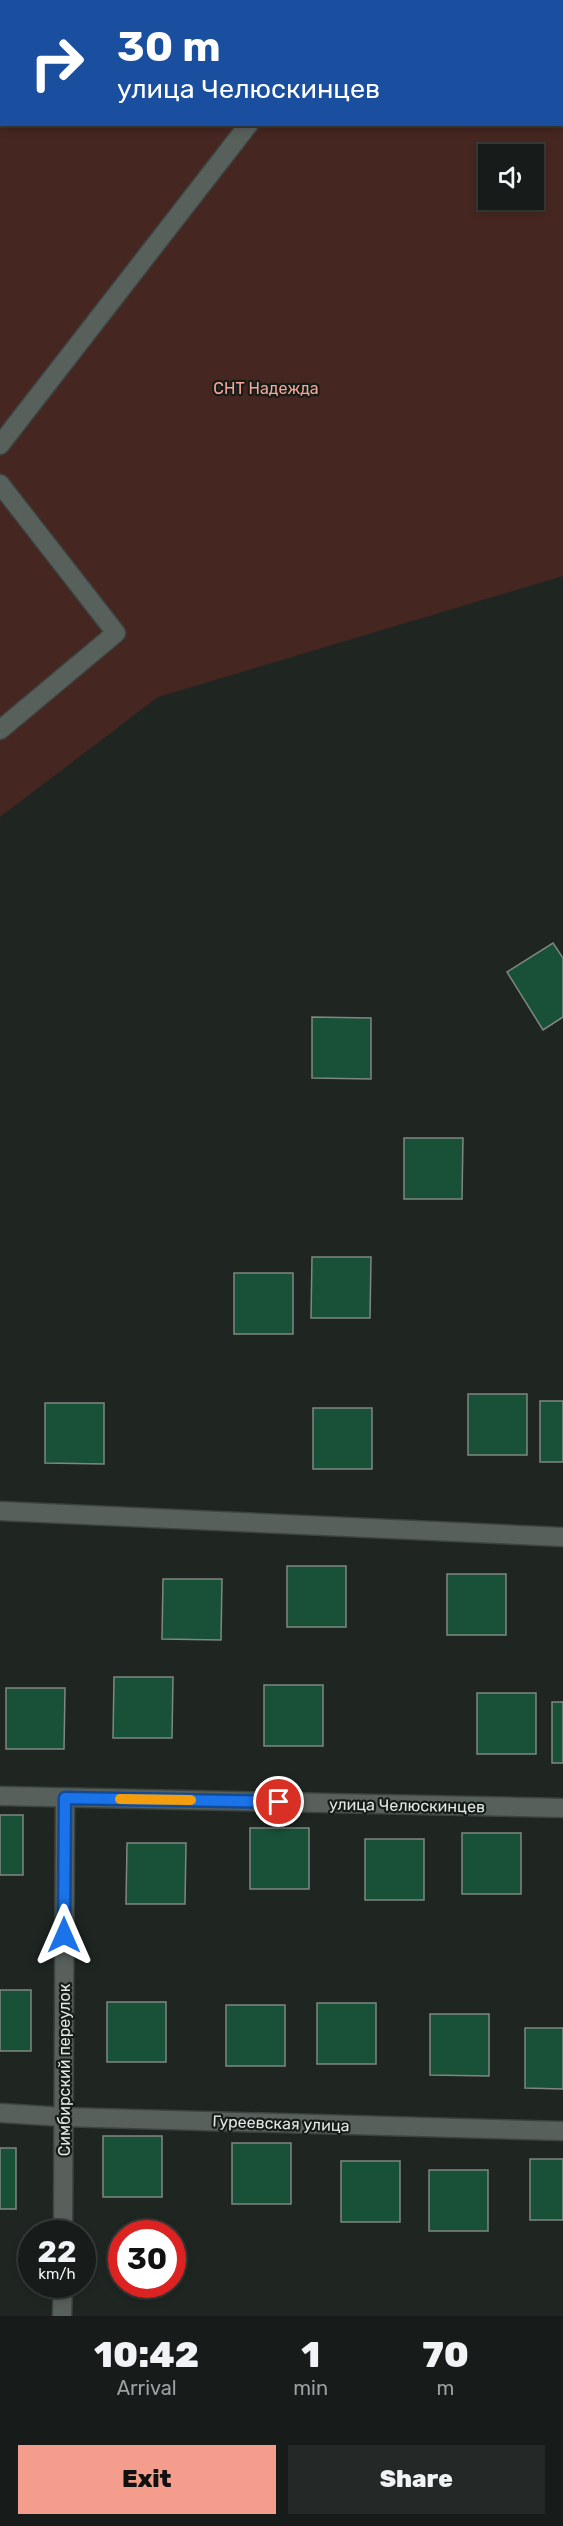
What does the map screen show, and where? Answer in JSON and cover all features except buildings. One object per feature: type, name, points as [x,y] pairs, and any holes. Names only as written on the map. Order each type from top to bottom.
[{"type":"street","points":[[0,445],[247,126]]},
{"type":"street","points":[[0,484],[116,633],[0,730]]},
{"type":"street","points":[[0,1511],[563,1537]]},
{"type":"street","name":"улица Челюскинцев","points":[[0,1796],[563,1808]]},
{"type":"street","name":"Симбирский переулок","points":[[63,2220],[65,1798]]},
{"type":"street","name":"Гуреевская улица","points":[[0,2113],[63,2117],[563,2132]]},
{"type":"street","points":[[62,2316],[63,2298]]},
{"type":"green space","name":"СНТ Надежда","points":[[0,126],[563,126],[563,576],[158,697],[0,817]]},
{"type":"slow traffic","points":[[120,1799],[191,1800]]},
{"type":"route","points":[[64,1935],[65,1798],[279,1802]]}]
